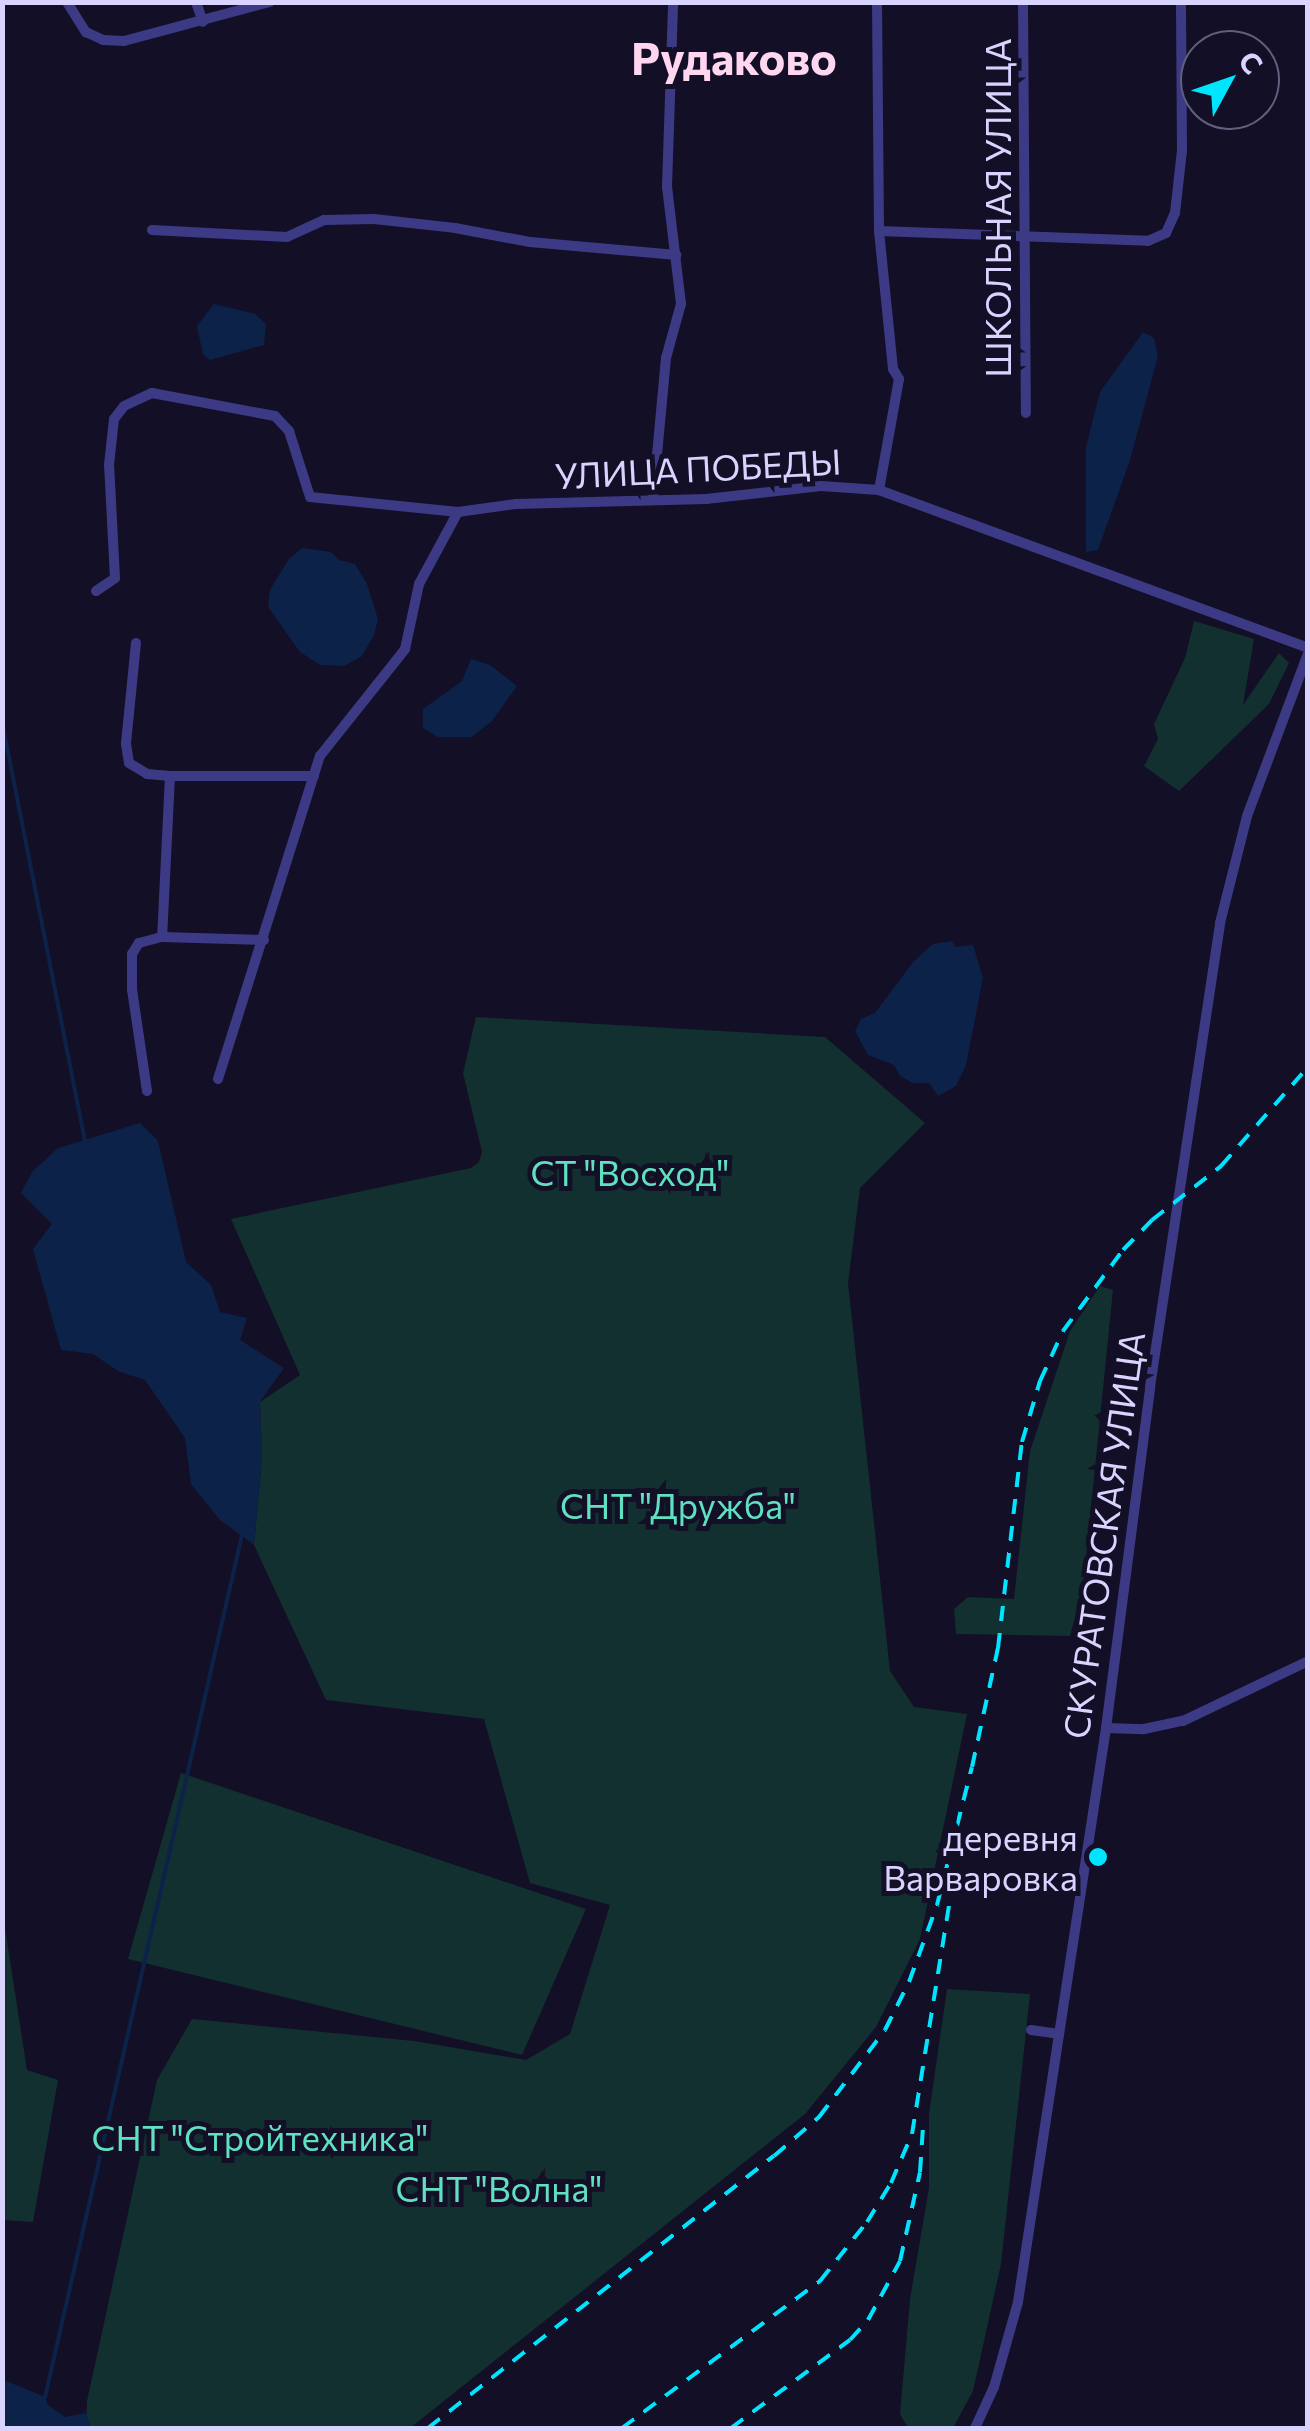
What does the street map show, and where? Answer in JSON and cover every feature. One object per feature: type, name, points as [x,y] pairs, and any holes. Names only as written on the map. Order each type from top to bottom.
[{"type":"street","points":[[67,2],[86,32],[103,40],[124,40],[270,2]]},
{"type":"street","points":[[196,2],[203,22]]},
{"type":"street","points":[[653,498],[666,358],[681,304],[667,186],[673,2]]},
{"type":"street","points":[[877,2],[879,230],[893,368],[899,379],[879,490]]},
{"type":"street","name":"ШКОЛЬНАЯ УЛИЦА","points":[[1023,2],[1026,412]]},
{"type":"street","points":[[879,230],[1148,242],[1166,234],[1175,213],[1182,151],[1181,2]]},
{"type":"street","points":[[152,230],[287,237],[324,220],[374,219],[530,242],[676,255]]},
{"type":"street","name":"УЛИЦА ПОБЕДЫ","points":[[96,591],[115,578],[108,465],[114,420],[124,406],[152,393],[274,416],[289,432],[310,497],[458,512],[516,504],[706,499],[821,486],[879,490],[1308,651]]},
{"type":"street","points":[[218,1079],[320,756],[405,650],[419,584],[458,512]]},
{"type":"street","points":[[136,642],[126,744],[130,763],[146,774],[170,776],[314,776]]},
{"type":"street","name":"СКУРАТОВСКАЯ УЛИЦА","points":[[975,2428],[994,2388],[1018,2302],[1106,1728],[1209,985],[1247,816],[1308,651]]},
{"type":"street","points":[[162,937],[170,776]]},
{"type":"street","points":[[147,1091],[132,954],[140,943],[162,937],[264,940]]},
{"type":"street","points":[[1106,1728],[1144,1729],[1183,1721],[1308,1661]]},
{"type":"street","points":[[1031,2030],[1059,2034]]},
{"type":"green space","points":[[1194,621],[1254,639],[1243,705],[1279,653],[1289,663],[1269,704],[1179,791],[1144,766],[1158,739],[1154,724],[1185,658]]},
{"type":"green space","points":[[476,1017],[825,1037],[925,1123],[860,1188],[848,1283],[890,1671],[914,1707],[967,1714],[920,1939],[876,2027],[805,2114],[410,2428],[86,2428],[87,2401],[157,2080],[192,2019],[414,2041],[526,2060],[570,2034],[610,1905],[530,1883],[484,1719],[326,1700],[254,1545],[262,1458],[260,1402],[300,1375],[231,1219],[471,1168],[479,1162],[482,1152],[463,1073]]},
{"type":"green space","points":[[1100,1286],[1113,1290],[1083,1587],[1070,1636],[956,1634],[954,1609],[968,1597],[1014,1599],[1030,1451],[1070,1331]]},
{"type":"green space","points":[[181,1773],[586,1909],[522,2055],[128,1959]]},
{"type":"green space","points":[[2,1909],[27,2070],[58,2080],[33,2222],[3,2220]]},
{"type":"green space","points":[[947,1989],[1030,1994],[1001,2264],[973,2391],[953,2428],[908,2428],[900,2414],[910,2299],[929,2188],[929,2114]]},
{"type":"water","points":[[214,304],[255,314],[266,324],[264,345],[210,360],[203,355],[197,326]]},
{"type":"water","points":[[1143,332],[1154,338],[1158,356],[1130,460],[1098,550],[1086,552],[1086,447],[1100,392]]},
{"type":"water","points":[[302,548],[331,552],[339,560],[355,564],[367,584],[378,619],[374,635],[361,657],[344,666],[320,665],[300,652],[268,607],[270,590],[289,559]]},
{"type":"water","points":[[471,659],[490,665],[517,686],[492,721],[472,737],[438,737],[423,728],[423,709],[462,681]]},
{"type":"water","points":[[952,941],[956,947],[973,945],[983,978],[966,1065],[956,1086],[938,1096],[929,1083],[913,1083],[900,1076],[894,1065],[868,1055],[855,1031],[861,1019],[875,1013],[913,962],[933,944]]},
{"type":"water","points":[[140,1123],[158,1141],[186,1262],[211,1285],[220,1312],[247,1318],[240,1340],[284,1368],[260,1402],[262,1458],[254,1545],[220,1520],[191,1484],[185,1438],[145,1380],[118,1371],[93,1354],[61,1350],[33,1249],[52,1224],[21,1193],[32,1172],[58,1148]]},
{"type":"water","points":[[4,2380],[45,2397],[48,2405],[65,2417],[86,2413],[91,2428],[3,2428]]},
{"type":"waterway","points":[[2,722],[85,1140]]},
{"type":"waterway","points":[[45,2397],[242,1535]]},
{"type":"railway","points":[[428,2428],[819,2117],[885,2030],[909,1982],[937,1905],[972,1767],[998,1648],[1022,1442],[1040,1381],[1063,1331],[1123,1250],[1152,1220],[1221,1166],[1308,1067]]},
{"type":"railway","points":[[622,2428],[820,2281],[867,2222],[891,2183],[912,2134],[950,1900]]},
{"type":"railway","points":[[731,2428],[850,2340],[868,2320],[900,2261],[920,2172],[923,2127]]},
{"type":"place","name":"деревня Варваровка","points":[[1098,1857]]},
{"type":"district","name":"Рудаково","points":[[734,57]]},
{"type":"park label","name":"СТ \"Восход\"","points":[[630,1172]]},
{"type":"park label","name":"СНТ \"Дружба\"","points":[[678,1505]]},
{"type":"park label","name":"СНТ \"Стройтехника\"","points":[[260,2137]]},
{"type":"park label","name":"СНТ \"Волна\"","points":[[499,2188]]}]
